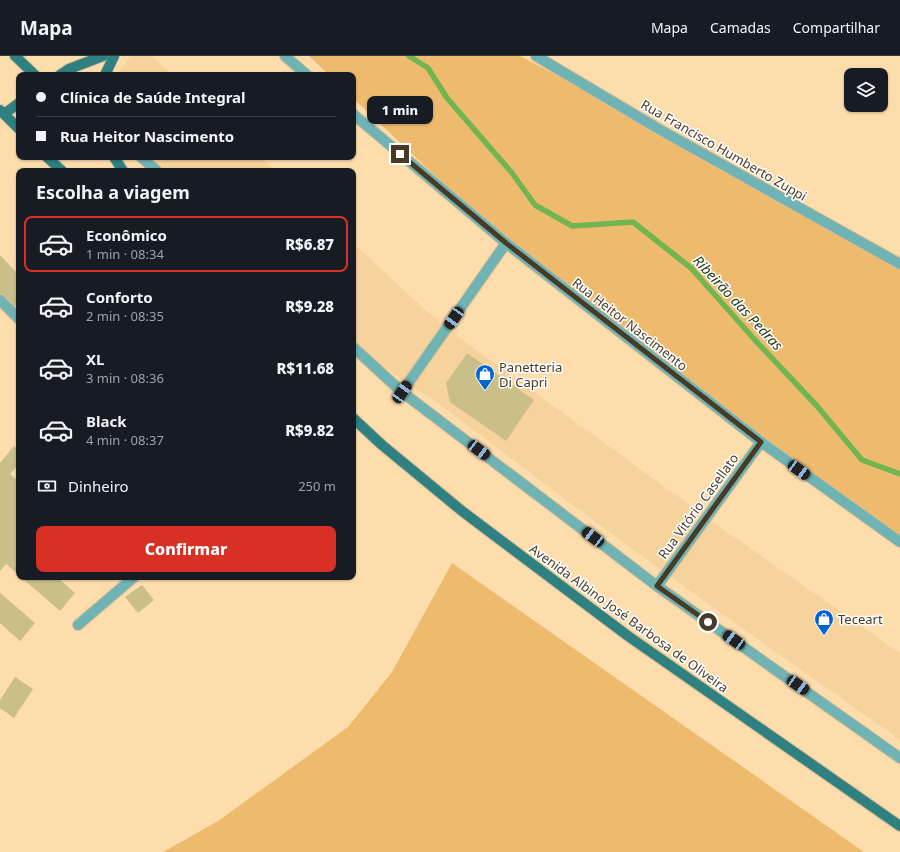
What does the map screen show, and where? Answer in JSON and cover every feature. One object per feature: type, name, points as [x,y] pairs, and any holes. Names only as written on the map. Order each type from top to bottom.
[{"type":"main road","points":[[15,56],[32,72]]},
{"type":"main road","points":[[64,72],[69,68],[103,56]]},
{"type":"main road","points":[[106,72],[114,56]]},
{"type":"main road","points":[[16,104],[1,112],[16,126]]},
{"type":"main road","points":[[50,160],[59,168]]},
{"type":"main road","name":"Avenida Albino José Barbosa de Oliveira","points":[[356,421],[382,445],[462,511],[628,636],[900,826]]},
{"type":"street","points":[[285,56],[304,72]]},
{"type":"street","name":"Rua Francisco Humberto Zuppi","points":[[536,56],[658,128],[898,260]]},
{"type":"street","name":"Rua Heitor Nascimento","points":[[356,117],[506,243],[761,442],[900,542]]},
{"type":"street","points":[[144,160],[154,168]]},
{"type":"street","points":[[402,392],[506,243]]},
{"type":"street","points":[[0,300],[16,316]]},
{"type":"street","points":[[356,350],[402,392],[657,586],[900,758]]},
{"type":"street","name":"Rua Vitório Casellato","points":[[657,586],[761,442]]},
{"type":"street","points":[[78,625],[130,580]]},
{"type":"shaded area","points":[[152,56],[169,72],[119,72],[129,57]]},
{"type":"shaded area","points":[[309,56],[520,56],[658,128],[900,264],[900,542],[506,243],[356,101],[356,72],[326,72]]},
{"type":"shaded area","points":[[152,160],[263,160],[273,168],[162,168]]},
{"type":"shaded area","points":[[356,246],[431,315],[467,343],[720,527],[900,653],[900,740],[701,599],[571,504],[439,404],[384,367],[356,342]]},
{"type":"shaded area","points":[[452,563],[864,852],[163,852],[218,821],[348,727],[392,672]]},
{"type":"building","points":[[0,255],[16,272],[16,305],[11,309],[0,298]]},
{"type":"building","name":"Panetteria Di Capri","points":[[467,353],[534,400],[506,441],[450,402],[446,383]]},
{"type":"building","points":[[14,446],[16,448],[16,467],[10,474],[16,479],[16,572],[6,564],[0,571],[0,463]]},
{"type":"building","points":[[24,580],[60,580],[75,593],[60,611]]},
{"type":"building","points":[[142,585],[154,600],[138,613],[125,597]]},
{"type":"building","points":[[0,593],[35,623],[20,641],[0,623]]},
{"type":"building","points":[[15,677],[33,689],[14,718],[0,708],[0,700]]},
{"type":"waterway","name":"Ribeirão das Pedras","points":[[409,56],[428,68],[447,98],[512,173],[535,205],[572,226],[633,222],[691,268],[755,340],[817,406],[862,460],[900,474]]},
{"type":"place","name":"Panetteria Di Capri","points":[[485,391]]},
{"type":"place","name":"Teceart","points":[[824,636]]},
{"type":"route","points":[[400,154],[506,243],[761,442],[657,586],[708,622]]}]
